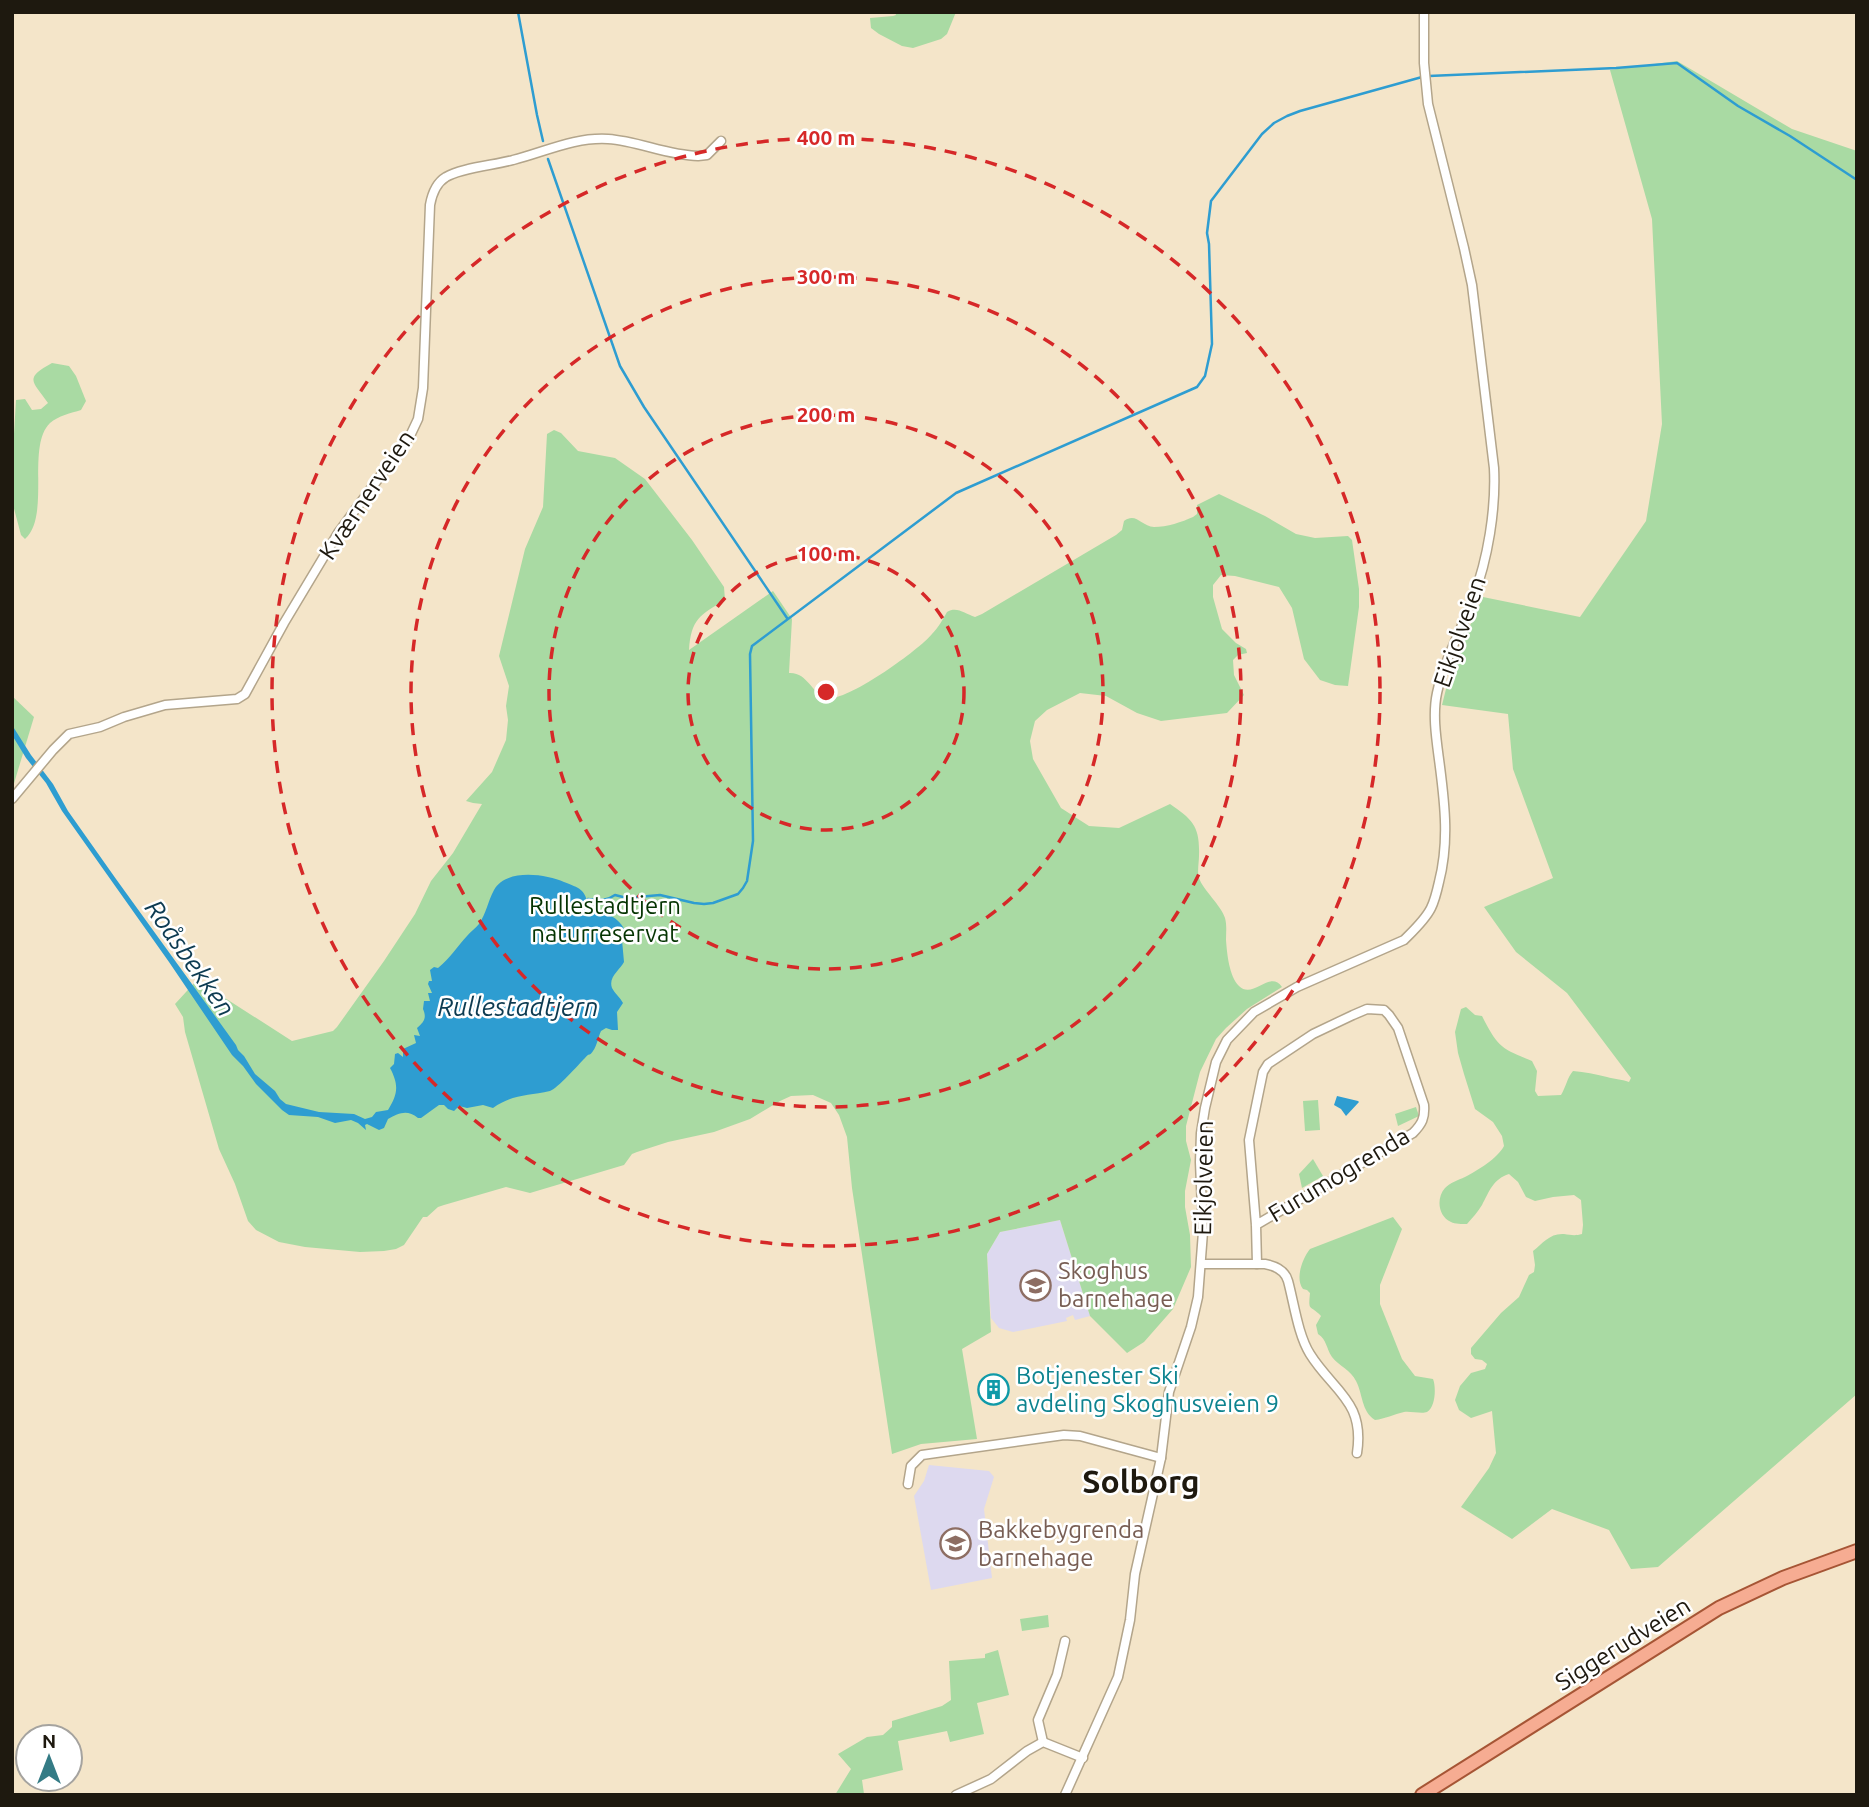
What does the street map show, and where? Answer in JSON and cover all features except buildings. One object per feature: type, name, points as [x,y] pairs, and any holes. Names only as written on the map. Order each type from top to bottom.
[{"type":"main road","name":"Siggerudveien","points":[[1422,1795],[1719,1608],[1783,1578],[1857,1551]]},
{"type":"street","name":"Eikjolveien","points":[[1065,1795],[1118,1677],[1128,1633],[1135,1574],[1161,1458],[1169,1392],[1198,1297],[1203,1221],[1201,1133],[1216,1062],[1227,1040],[1254,1012],[1297,987],[1404,940],[1414,932],[1432,907],[1443,869],[1446,834],[1437,742],[1437,693],[1483,567],[1495,490],[1472,285],[1425,85],[1424,12]]},
{"type":"street","name":"Kværnerveien","points":[[12,799],[69,734],[100,727],[165,705],[237,699],[245,694],[338,533],[396,457],[418,419],[423,388],[430,205],[435,189],[442,180],[458,172],[586,140],[623,141],[698,156],[708,155],[721,141]]},
{"type":"street","name":"Furumogrenda","points":[[1256,1225],[1413,1133],[1423,1121],[1424,1105],[1398,1028],[1384,1010],[1367,1009],[1353,1014],[1314,1034],[1265,1067],[1249,1140],[1256,1225],[1256,1264]]},
{"type":"street","name":"Eikjolveien","points":[[1202,1264],[1272,1265],[1287,1276],[1307,1348],[1342,1393],[1354,1414],[1358,1429],[1357,1453]]},
{"type":"street","points":[[908,1484],[911,1466],[922,1455],[1064,1436],[1080,1436],[1161,1458]]},
{"type":"street","points":[[1043,1742],[1038,1720],[1058,1675],[1065,1641]]},
{"type":"street","points":[[1043,1742],[1083,1758]]},
{"type":"street","points":[[956,1795],[991,1779],[1043,1742]]},
{"type":"shaded area","name":"Skoghus barnehage","points":[[1060,1220],[1090,1316],[1075,1320],[1073,1315],[1066,1318],[1067,1321],[1013,1332],[999,1328],[991,1318],[987,1254],[1000,1232]]},
{"type":"shaded area","name":"Bakkebygrenda barnehage","points":[[929,1465],[989,1471],[994,1477],[984,1509],[992,1578],[931,1590],[914,1496],[924,1481]]},
{"type":"green space","points":[[895,12],[956,12],[947,34],[941,39],[913,48],[902,46],[871,28],[870,18],[893,16],[896,15]]},
{"type":"green space","points":[[1677,61],[1792,129],[1857,151],[1857,1394],[1658,1567],[1631,1569],[1609,1530],[1552,1509],[1512,1539],[1461,1507],[1489,1468],[1496,1453],[1492,1411],[1471,1418],[1459,1410],[1455,1400],[1460,1386],[1471,1373],[1485,1369],[1487,1364],[1475,1359],[1471,1348],[1501,1313],[1519,1297],[1529,1275],[1534,1272],[1533,1251],[1555,1235],[1582,1234],[1583,1225],[1581,1200],[1574,1195],[1535,1201],[1526,1197],[1518,1182],[1509,1174],[1495,1183],[1467,1224],[1453,1223],[1443,1216],[1440,1197],[1445,1188],[1487,1164],[1504,1146],[1502,1136],[1493,1122],[1475,1109],[1464,1074],[1455,1032],[1461,1009],[1466,1007],[1475,1015],[1482,1016],[1501,1045],[1532,1061],[1537,1071],[1535,1091],[1538,1096],[1561,1095],[1573,1071],[1629,1082],[1631,1078],[1567,993],[1516,952],[1484,907],[1553,878],[1513,769],[1508,714],[1442,705],[1452,665],[1483,597],[1580,617],[1646,521],[1662,424],[1652,219],[1610,70]]},
{"type":"green space","points":[[52,363],[69,366],[86,401],[81,410],[50,423],[43,434],[38,464],[36,514],[33,528],[25,539],[21,535],[12,501],[16,400],[25,399],[32,410],[41,409],[48,403],[35,385],[34,377]]},
{"type":"green space","name":"Rullestadtjern naturreservat","points":[[554,430],[561,433],[578,451],[615,458],[645,479],[724,587],[725,600],[698,619],[692,631],[689,650],[773,591],[792,619],[789,673],[801,676],[817,692],[828,698],[851,692],[899,662],[932,634],[947,612],[958,610],[975,617],[982,614],[1116,535],[1128,519],[1132,518],[1154,527],[1174,524],[1193,517],[1197,514],[1197,505],[1219,494],[1296,534],[1315,538],[1348,536],[1352,540],[1359,607],[1348,686],[1320,680],[1304,659],[1292,608],[1279,587],[1221,575],[1213,585],[1213,597],[1222,629],[1246,649],[1247,653],[1238,655],[1233,660],[1234,675],[1244,695],[1227,713],[1161,721],[1137,713],[1106,696],[1080,693],[1047,710],[1035,721],[1030,741],[1033,759],[1061,808],[1089,826],[1119,828],[1170,804],[1190,820],[1198,837],[1199,878],[1225,918],[1228,958],[1236,982],[1244,989],[1250,990],[1272,981],[1282,987],[1247,1009],[1226,1028],[1216,1039],[1200,1072],[1186,1126],[1186,1141],[1191,1160],[1185,1207],[1190,1235],[1191,1267],[1173,1309],[1144,1342],[1127,1353],[1090,1316],[1060,1220],[1000,1232],[987,1254],[991,1332],[962,1349],[977,1439],[921,1444],[892,1454],[852,1188],[847,1137],[839,1115],[831,1103],[813,1095],[791,1096],[750,1119],[714,1132],[637,1152],[632,1154],[624,1165],[530,1193],[506,1187],[438,1207],[427,1217],[423,1217],[404,1245],[396,1249],[360,1252],[305,1247],[279,1242],[256,1230],[248,1221],[219,1149],[183,1017],[175,1004],[197,980],[292,1041],[333,1031],[384,961],[415,914],[431,881],[453,853],[482,804],[466,801],[492,772],[506,740],[509,686],[499,656],[525,549],[543,507],[547,434]]},
{"type":"green space","points":[[12,696],[34,717],[12,790]]},
{"type":"green space","points":[[1318,1100],[1320,1130],[1305,1131],[1303,1101]]},
{"type":"green space","points":[[1416,1107],[1419,1116],[1398,1126],[1395,1114]]},
{"type":"green space","points":[[1313,1159],[1323,1176],[1302,1188],[1299,1174]]},
{"type":"green space","points":[[1393,1217],[1402,1229],[1380,1285],[1380,1304],[1402,1359],[1415,1376],[1433,1379],[1435,1386],[1432,1406],[1427,1412],[1404,1412],[1375,1420],[1365,1407],[1354,1377],[1332,1357],[1318,1334],[1316,1325],[1321,1316],[1311,1308],[1310,1293],[1303,1289],[1300,1275],[1302,1263],[1310,1249]]},
{"type":"green space","points":[[1048,1615],[1049,1627],[1022,1631],[1020,1619]]},
{"type":"green space","points":[[998,1650],[1009,1695],[977,1703],[984,1734],[950,1742],[947,1731],[898,1741],[903,1770],[862,1780],[864,1794],[835,1795],[851,1769],[838,1754],[867,1737],[883,1735],[892,1727],[892,1721],[942,1706],[951,1700],[949,1661],[985,1658],[985,1654]]},
{"type":"water","name":"Rullestadtjern","points":[[12,725],[53,784],[68,811],[255,1074],[286,1104],[319,1112],[354,1114],[365,1119],[376,1112],[388,1110],[396,1089],[390,1068],[394,1064],[395,1054],[403,1057],[403,1049],[416,1043],[414,1035],[420,1036],[417,1028],[424,1020],[424,1001],[430,1001],[428,993],[432,993],[428,984],[432,981],[430,970],[443,964],[479,924],[494,890],[507,878],[537,875],[574,886],[583,893],[588,907],[620,922],[626,933],[622,940],[624,962],[611,984],[623,1003],[617,1012],[618,1030],[606,1028],[601,1031],[591,1053],[550,1091],[514,1098],[493,1108],[483,1105],[467,1108],[459,1106],[454,1111],[439,1105],[421,1118],[407,1113],[396,1115],[388,1119],[384,1128],[379,1130],[367,1124],[366,1130],[351,1120],[335,1123],[318,1117],[289,1115],[256,1084],[232,1055],[62,811],[46,783],[26,758],[12,735]]},
{"type":"water","points":[[1337,1096],[1359,1102],[1346,1116],[1334,1105]]},
{"type":"waterway","points":[[518,12],[543,141]]},
{"type":"waterway","points":[[1429,76],[1677,63],[1738,106],[1857,180]]},
{"type":"waterway","points":[[588,899],[605,900],[615,895],[627,898],[660,895],[704,904],[738,894],[747,881],[753,841],[752,646],[956,493],[1197,387],[1205,376],[1212,344],[1207,233],[1211,201],[1262,134],[1274,123],[1300,111],[1422,77]]},
{"type":"waterway","points":[[548,159],[620,366],[644,407],[787,618]]},
{"type":"place","name":"Skoghus barnehage","points":[[1035,1285]]},
{"type":"place","name":"Botjenester Ski avdeling Skoghusveien 9","points":[[993,1390]]},
{"type":"place","name":"Bakkebygrenda barnehage","points":[[955,1544]]},
{"type":"district","name":"Solborg","points":[[1141,1482]]},
{"type":"water label","name":"Roåsbekken","points":[[190,958]]}]
